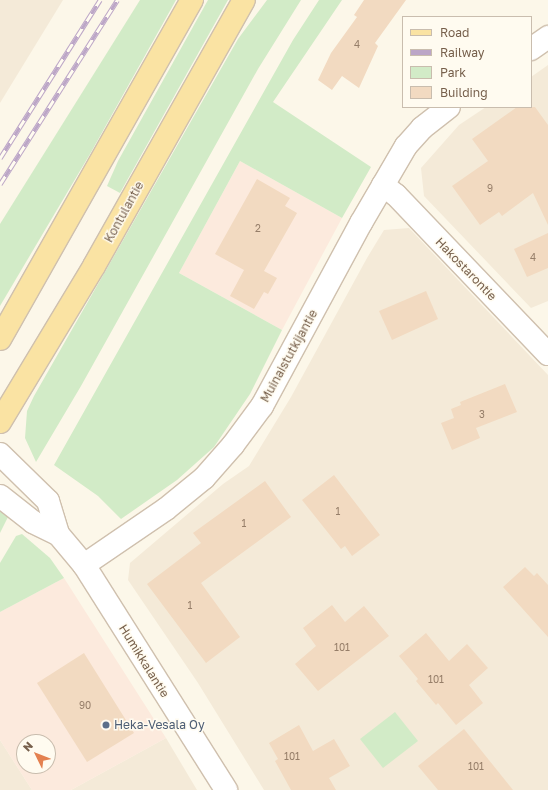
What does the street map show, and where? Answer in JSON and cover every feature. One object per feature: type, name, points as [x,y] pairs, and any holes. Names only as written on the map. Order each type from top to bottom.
[{"type":"main road","points":[[0,339],[192,0]]},
{"type":"main road","name":"Kontulantie","points":[[0,422],[94,266],[244,0]]},
{"type":"street","points":[[532,48],[548,37]]},
{"type":"street","name":"Muinaistutkijantie","points":[[84,565],[166,509],[204,478],[233,445],[262,406],[383,185],[406,146],[422,128],[448,108]]},
{"type":"street","name":"Hakostarontie","points":[[383,185],[396,195],[548,354]]},
{"type":"street","name":"Humikkalantie","points":[[0,454],[48,501],[58,534],[84,565],[226,790]]},
{"type":"street","name":"Humikkalantie","points":[[0,496],[33,522],[58,534]]},
{"type":"shaded area","points":[[0,0],[63,0],[0,103]]},
{"type":"shaded area","points":[[548,65],[548,301],[531,308],[424,196],[421,168],[459,125],[484,108],[532,108],[532,76]]},
{"type":"shaded area","points":[[240,161],[342,218],[282,330],[179,273]]},
{"type":"shaded area","points":[[409,228],[548,375],[548,790],[264,790],[198,683],[128,580],[130,563],[223,484],[249,466],[291,397],[367,258],[384,230]]},
{"type":"shaded area","points":[[64,578],[166,738],[71,790],[32,790],[22,774],[56,774],[56,734],[16,734],[16,765],[0,740],[0,612]]},
{"type":"shaded area","points":[[166,738],[197,790],[71,790]]},
{"type":"shaded area","points":[[0,740],[16,765],[16,774],[22,774],[32,790],[0,790]]},
{"type":"green space","points":[[140,0],[176,0],[90,154],[0,306],[0,224]]},
{"type":"green space","points":[[208,0],[228,0],[120,193],[107,186],[118,161]]},
{"type":"green space","points":[[267,0],[301,0],[258,69],[81,386],[36,462],[25,438],[27,411],[34,396],[238,39]]},
{"type":"green space","points":[[319,0],[342,0],[273,102],[371,167],[342,218],[240,161],[179,273],[282,330],[250,394],[214,447],[177,480],[121,519],[98,496],[54,465],[293,40]]},
{"type":"green space","points":[[0,510],[10,513],[0,533]]},
{"type":"green space","points":[[22,534],[50,558],[64,578],[0,612],[0,563],[16,536]]},
{"type":"green space","points":[[395,712],[418,741],[383,768],[360,739]]},
{"type":"building","points":[[364,0],[406,0],[375,43],[378,46],[359,88],[342,76],[332,90],[318,80],[331,53],[357,17],[354,15]]},
{"type":"building","points":[[535,107],[548,125],[548,225],[533,193],[502,216],[499,212],[480,225],[452,186],[488,161],[472,139],[516,108]]},
{"type":"building","points":[[257,179],[290,198],[285,206],[297,213],[264,271],[277,278],[268,294],[264,292],[254,309],[230,296],[244,270],[215,254]]},
{"type":"building","points":[[548,233],[548,268],[527,277],[514,249]]},
{"type":"building","points":[[426,291],[438,319],[392,340],[379,311]]},
{"type":"building","points":[[505,384],[517,412],[476,428],[480,438],[452,450],[441,423],[454,418],[451,409],[461,405],[460,402]]},
{"type":"building","points":[[334,475],[380,535],[352,556],[345,546],[341,549],[302,500]]},
{"type":"building","points":[[265,481],[291,517],[201,583],[240,637],[206,663],[147,584],[201,543],[193,533]]},
{"type":"building","points":[[525,567],[534,576],[537,573],[548,585],[548,637],[503,587]]},
{"type":"building","points":[[332,605],[345,622],[364,606],[389,636],[318,691],[295,664],[316,646],[303,628]]},
{"type":"building","points":[[426,633],[449,661],[467,644],[488,668],[469,685],[483,703],[456,725],[438,703],[436,705],[416,681],[418,679],[399,656]]},
{"type":"building","points":[[84,653],[134,733],[87,762],[37,683]]},
{"type":"building","points":[[299,725],[313,751],[334,739],[350,766],[329,778],[336,790],[291,790],[275,761],[278,759],[269,743]]},
{"type":"building","points":[[464,729],[513,790],[438,790],[418,766]]},
{"type":"railway","points":[[0,158],[100,0]]},
{"type":"railway","points":[[0,184],[117,0]]},
{"type":"place","name":"Heka-Vesala Oy","points":[[106,725]]}]
